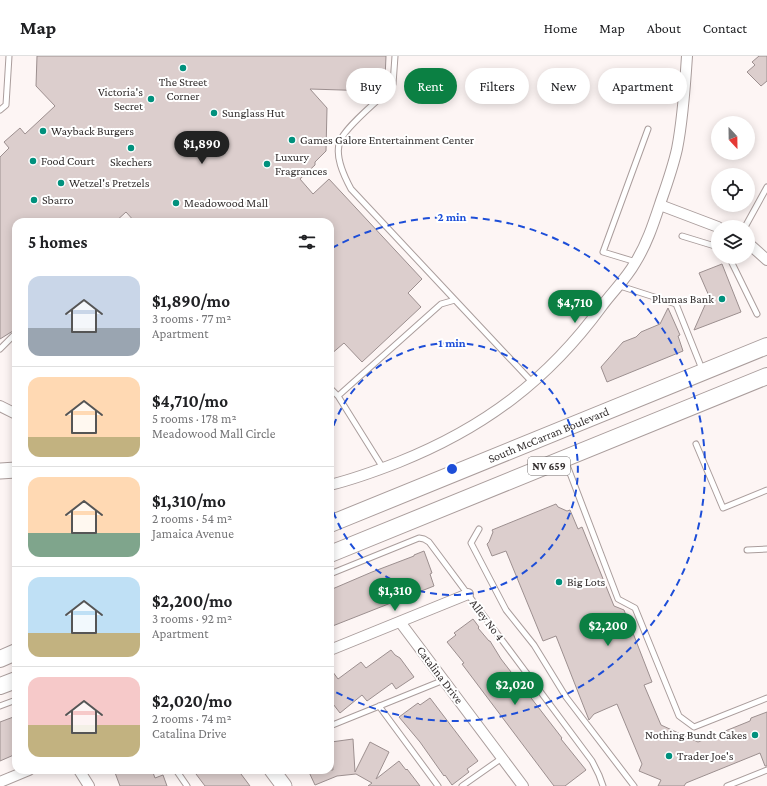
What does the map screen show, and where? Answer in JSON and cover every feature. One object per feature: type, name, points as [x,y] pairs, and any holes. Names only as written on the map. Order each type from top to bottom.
[{"type":"main road","name":"South McCarran Boulevard","points":[[334,522],[767,346]]},
{"type":"main road","name":"NV 659","points":[[334,552],[767,376]]},
{"type":"main road","points":[[0,659],[12,654]]},
{"type":"main road","points":[[0,686],[12,682]]},
{"type":"street","points":[[334,484],[383,468],[454,437],[501,408],[533,383],[578,338],[620,286],[636,262],[652,229],[672,168],[679,135],[685,92],[686,56]]},
{"type":"street","points":[[660,205],[711,224]]},
{"type":"street","points":[[755,249],[767,260]]},
{"type":"street","points":[[0,406],[12,412]]},
{"type":"street","points":[[0,471],[12,470]]},
{"type":"street","points":[[334,648],[468,594]]},
{"type":"street","name":"Catalina Drive","points":[[400,622],[523,786]]},
{"type":"street","points":[[0,782],[19,774]]},
{"type":"street","points":[[82,774],[89,786]]},
{"type":"street","points":[[275,774],[284,786]]},
{"type":"lane","points":[[0,110],[6,104],[9,56]]},
{"type":"lane","points":[[395,56],[393,84],[350,127],[340,140],[338,154],[344,176],[351,189],[533,383]]},
{"type":"lane","points":[[636,262],[603,252],[648,129]]},
{"type":"lane","points":[[749,220],[767,187]]},
{"type":"lane","points":[[682,236],[711,245]]},
{"type":"lane","points":[[733,264],[758,314]]},
{"type":"lane","points":[[620,286],[676,304],[703,372]]},
{"type":"lane","points":[[338,396],[441,304],[455,300]]},
{"type":"lane","points":[[0,348],[12,337]]},
{"type":"lane","points":[[334,392],[383,468]]},
{"type":"lane","points":[[696,444],[723,508],[767,490]]},
{"type":"lane","points":[[565,459],[618,599],[635,608],[679,716],[694,727],[767,698]]},
{"type":"lane","points":[[479,529],[471,543],[506,610],[534,645],[566,697],[634,786]]},
{"type":"lane","name":"Alley No 4","points":[[334,572],[419,538],[429,542],[592,761],[603,786]]},
{"type":"lane","points":[[747,550],[767,549]]},
{"type":"lane","points":[[334,724],[444,680]]},
{"type":"lane","points":[[0,706],[12,702]]},
{"type":"lane","points":[[379,706],[438,786]]},
{"type":"lane","points":[[462,786],[502,758]]},
{"type":"lane","points":[[727,786],[767,770]]},
{"type":"lane","points":[[179,774],[187,786]]},
{"type":"building","name":"Meadowood Mall","points":[[37,56],[386,56],[385,68],[346,68],[346,90],[310,89],[327,108],[326,151],[315,162],[315,165],[300,179],[313,194],[329,179],[422,279],[408,293],[421,307],[362,362],[344,343],[334,352],[334,218],[131,218],[126,212],[119,218],[12,218],[12,332],[0,339],[0,157],[9,148],[4,142],[20,128],[25,134],[55,106],[36,86]]},
{"type":"building","points":[[759,56],[767,56],[767,81],[761,86],[747,72],[755,65],[752,62]]},
{"type":"building","name":"Plumas Bank","points":[[722,264],[741,312],[694,330],[709,296],[699,273]]},
{"type":"building","points":[[668,308],[680,335],[678,336],[683,351],[607,382],[601,367],[623,342],[660,324]]},
{"type":"building","points":[[556,504],[558,507],[567,511],[570,510],[578,529],[582,527],[614,606],[624,610],[652,682],[644,685],[661,725],[698,742],[750,721],[751,718],[767,712],[767,766],[765,766],[760,753],[686,783],[684,786],[658,786],[661,780],[639,771],[642,764],[617,704],[594,714],[589,720],[556,636],[543,641],[506,551],[492,556],[487,544],[493,532],[492,530]]},
{"type":"building","points":[[424,551],[432,573],[430,574],[434,586],[334,625],[334,588]]},
{"type":"building","points":[[473,619],[479,627],[478,628],[490,641],[501,659],[586,770],[565,786],[554,786],[447,642],[456,635],[454,633]]},
{"type":"building","points":[[391,650],[400,658],[414,677],[396,689],[392,683],[367,701],[362,695],[340,713],[334,705],[334,674],[338,679],[361,662],[366,668]]},
{"type":"building","points":[[430,698],[478,761],[467,769],[469,772],[452,785],[399,717],[418,703],[420,705]]},
{"type":"building","points":[[12,718],[12,756],[0,761],[0,722]]},
{"type":"building","points":[[353,739],[355,772],[370,742],[389,752],[376,779],[399,761],[420,786],[368,786],[372,783],[356,774],[337,776],[315,785],[310,774],[334,774],[334,742]]},
{"type":"building","points":[[116,774],[154,774],[155,778],[163,775],[167,786],[120,786]]},
{"type":"building","points":[[196,774],[241,774],[250,786],[205,786]]},
{"type":"place","name":"The Street Corner","points":[[183,68]]},
{"type":"place","name":"Victoria's Secret","points":[[151,99]]},
{"type":"place","name":"Sunglass Hut","points":[[214,113]]},
{"type":"place","name":"Wayback Burgers","points":[[43,131]]},
{"type":"place","name":"Games Galore Entertainment Center","points":[[292,140]]},
{"type":"place","name":"Skechers","points":[[131,148]]},
{"type":"place","name":"Food Court","points":[[33,161]]},
{"type":"place","name":"Luxury Fragrances","points":[[267,164]]},
{"type":"place","name":"Wetzel's Pretzels","points":[[61,183]]},
{"type":"place","name":"Sbarro","points":[[34,200]]},
{"type":"place","name":"Meadowood Mall","points":[[176,203]]},
{"type":"place","name":"Plumas Bank","points":[[722,299]]},
{"type":"place","name":"Big Lots","points":[[559,582]]},
{"type":"place","name":"Nothing Bundt Cakes","points":[[755,735]]},
{"type":"place","name":"Trader Joe's","points":[[669,756]]}]
